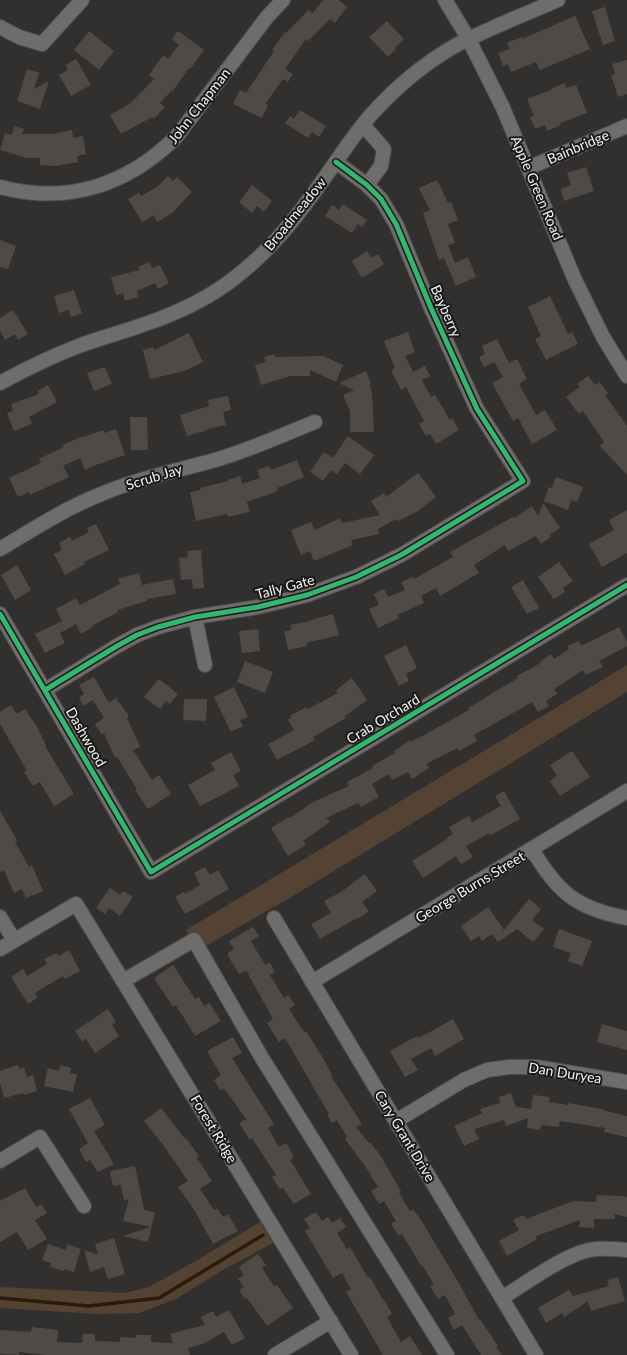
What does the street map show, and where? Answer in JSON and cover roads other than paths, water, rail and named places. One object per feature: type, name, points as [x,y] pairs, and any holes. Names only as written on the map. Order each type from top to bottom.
[{"type":"street","points":[[0,27],[19,37],[42,44],[82,0]]},
{"type":"street","name":"John Chapman","points":[[0,187],[28,193],[46,194],[83,190],[101,186],[118,179],[144,164],[164,149],[177,136],[267,17],[283,0]]},
{"type":"street","name":"Apple Green Road","points":[[445,0],[468,38],[503,108],[575,280],[603,337],[627,376]]},
{"type":"street","name":"Broadmeadow","points":[[0,383],[16,374],[76,347],[179,311],[209,295],[262,255],[285,231],[363,125],[394,91],[422,67],[468,38],[558,0]]},
{"type":"street","points":[[363,125],[384,149],[381,166],[367,185]]},
{"type":"street","name":"Bainbridge","points":[[528,168],[627,126]]},
{"type":"street","name":"Bayberry","points":[[336,162],[367,185],[381,199],[396,224],[431,308],[477,409],[523,481]]},
{"type":"street","name":"Scrub Jay","points":[[0,549],[67,510],[99,494],[156,475],[216,460],[257,446],[315,422]]},
{"type":"street","name":"Tally Gate","points":[[45,690],[138,635],[158,627],[195,617],[258,607],[300,596],[356,577],[401,555],[523,481]]},
{"type":"street","name":"Crab Orchard","points":[[152,872],[627,585]]},
{"type":"street","name":"Dashwood","points":[[0,614],[152,872]]},
{"type":"street","points":[[195,617],[205,665]]},
{"type":"street","name":"George Burns Street","points":[[312,982],[627,791]]},
{"type":"street","points":[[532,849],[541,866],[554,882],[571,897],[585,906],[601,912],[627,918]]},
{"type":"street","name":"Forest Ridge","points":[[14,940],[76,904],[351,1355]]},
{"type":"street","points":[[0,917],[14,940],[0,949]]},
{"type":"street","name":"Cary Grant Drive","points":[[274,918],[536,1355]]},
{"type":"street","points":[[124,981],[194,940],[262,1058],[447,1355]]},
{"type":"street","name":"Dan Duryea","points":[[396,1121],[464,1080],[487,1070],[525,1066],[627,1082]]},
{"type":"street","points":[[0,1161],[40,1137],[84,1206]]},
{"type":"street","points":[[502,1298],[579,1252],[596,1248],[627,1250]]},
{"type":"street","points":[[275,1355],[331,1321]]},
{"type":"waterway","points":[[0,1298],[89,1306],[159,1298],[263,1235]]}]
